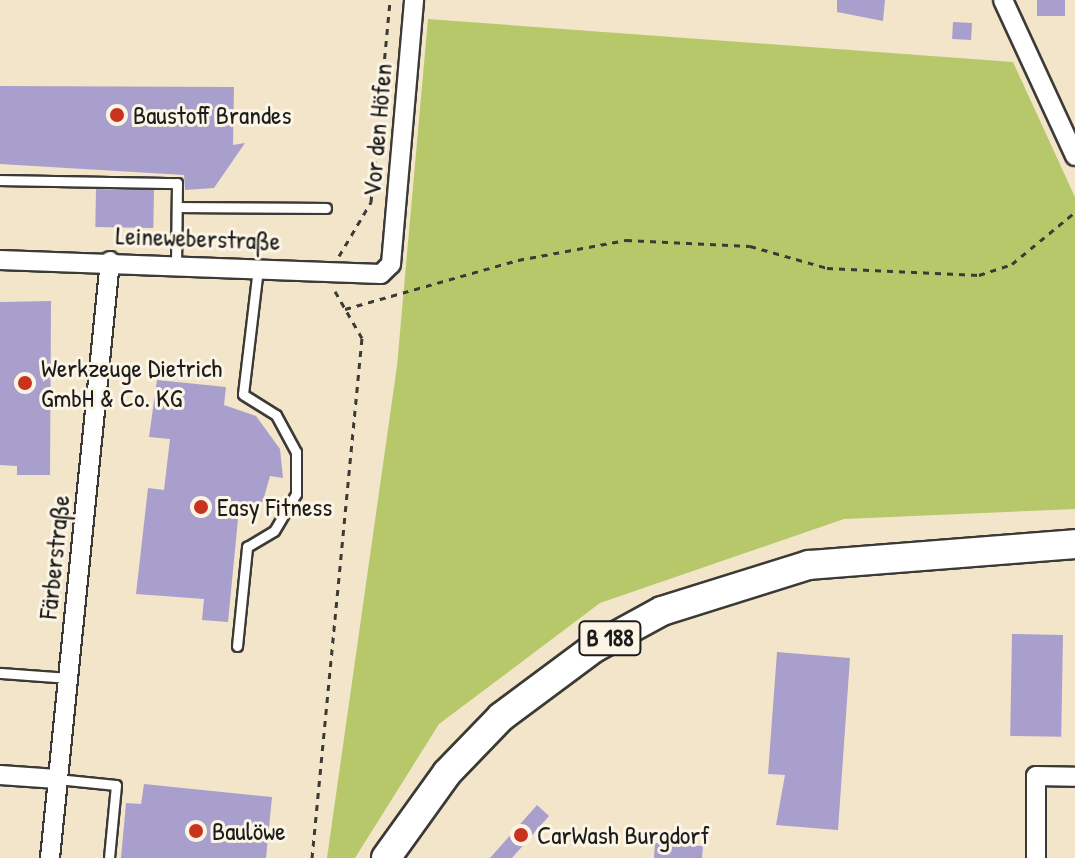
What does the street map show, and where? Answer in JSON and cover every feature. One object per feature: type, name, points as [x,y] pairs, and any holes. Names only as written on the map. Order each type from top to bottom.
[{"type":"main road","name":"B 188","points":[[386,858],[447,773],[501,717],[594,648],[662,611],[809,565],[1075,544]]},
{"type":"street","name":"Vor den Höfen","points":[[391,264],[414,0]]},
{"type":"street","points":[[1003,0],[1075,156]]},
{"type":"street","name":"Leineweberstraße","points":[[0,260],[176,261],[381,274],[391,264]]},
{"type":"street","name":"Färberstraße","points":[[50,858],[110,261]]},
{"type":"street","points":[[0,775],[57,779]]},
{"type":"street","points":[[1036,858],[1036,776],[1075,777]]},
{"type":"lane","points":[[0,180],[177,183],[176,261]]},
{"type":"lane","points":[[177,207],[326,208]]},
{"type":"lane","points":[[237,646],[247,547],[274,531],[296,494],[296,452],[276,415],[243,394],[259,265]]},
{"type":"lane","points":[[0,673],[68,678]]},
{"type":"lane","points":[[57,779],[116,785],[109,858]]},
{"type":"path","points":[[312,858],[362,338],[335,292],[337,270],[340,244],[371,202],[390,0]]},
{"type":"path","points":[[345,309],[518,260],[626,240],[750,246],[827,268],[979,275],[1012,264],[1075,212]]},
{"type":"green space","points":[[428,19],[1013,62],[1075,197],[1075,509],[844,519],[600,603],[439,724],[355,858],[327,858],[397,366]]},
{"type":"building","points":[[837,0],[885,0],[883,21],[837,12]]},
{"type":"building","points":[[1037,0],[1065,0],[1065,16],[1037,16]]},
{"type":"building","points":[[953,22],[972,23],[971,40],[952,39]]},
{"type":"building","name":"Baustoff Brandes","points":[[0,86],[234,87],[233,145],[245,143],[214,188],[185,190],[184,175],[0,164]]},
{"type":"building","points":[[96,189],[154,190],[153,228],[95,227]]},
{"type":"building","name":"Werkzeuge Dietrich GmbH & Co. KG","points":[[51,301],[50,475],[17,475],[17,466],[0,465],[0,302]]},
{"type":"building","name":"Easy Fitness","points":[[157,380],[226,387],[224,405],[256,416],[280,449],[283,478],[270,476],[263,501],[238,519],[228,622],[202,620],[204,599],[136,594],[148,488],[164,490],[170,439],[149,437]]},
{"type":"building","points":[[1012,634],[1063,635],[1061,737],[1010,736]]},
{"type":"building","points":[[777,652],[850,658],[838,830],[776,825],[785,775],[768,774]]},
{"type":"building","name":"Baulöwe","points":[[144,784],[272,797],[266,858],[121,858],[126,803],[141,804]]},
{"type":"building","name":"CarWash Burgdorf","points":[[537,805],[549,816],[512,858],[490,858]]},
{"type":"building","points":[[655,843],[703,846],[702,858],[654,858]]},
{"type":"place","name":"Baustoff Brandes","points":[[117,115]]},
{"type":"place","name":"Werkzeuge Dietrich GmbH & Co. KG","points":[[25,383]]},
{"type":"place","name":"Easy Fitness","points":[[201,507]]},
{"type":"place","name":"Baulöwe","points":[[196,831]]},
{"type":"place","name":"CarWash Burgdorf","points":[[521,835]]}]
